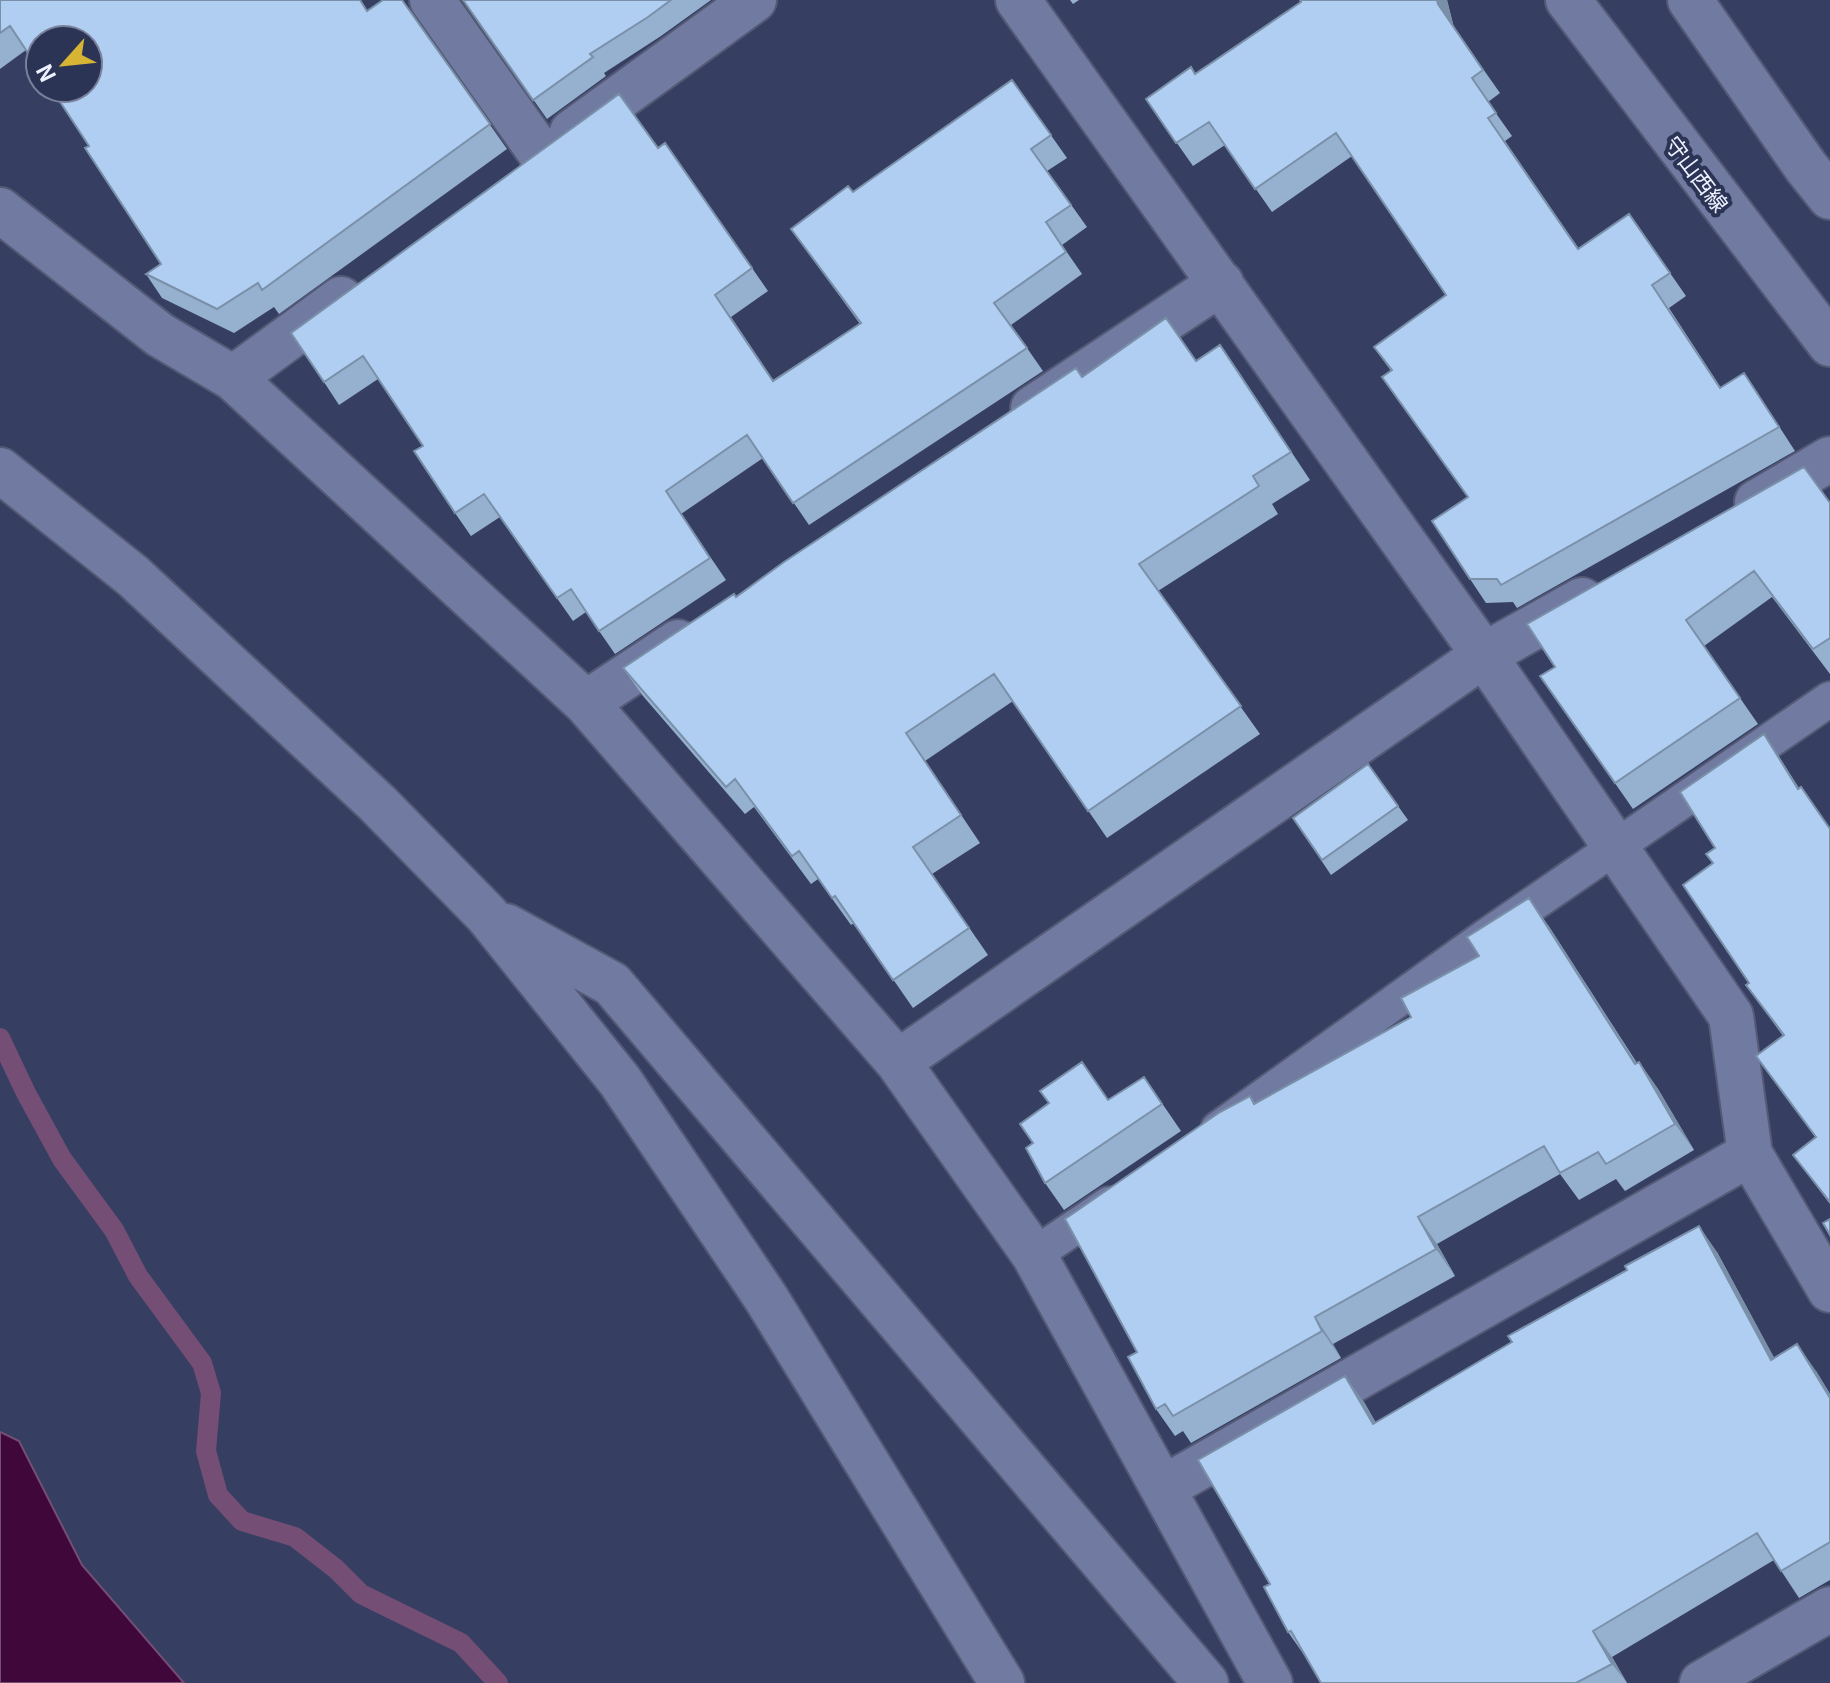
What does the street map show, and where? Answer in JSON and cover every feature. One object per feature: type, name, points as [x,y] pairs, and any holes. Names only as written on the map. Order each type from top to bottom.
[{"type":"street","points":[[432,0],[528,163],[754,0]]},
{"type":"street","points":[[1018,0],[1484,655],[1731,1016],[1750,1154],[1830,1290]]},
{"type":"street","name":"守山西線","points":[[1568,0],[1830,344]]},
{"type":"street","points":[[1690,0],[1830,197]]},
{"type":"street","points":[[0,210],[160,335],[233,378],[586,703],[898,1062],[1034,1255],[1270,1683]]},
{"type":"street","points":[[233,378],[374,275]]},
{"type":"street","points":[[996,432],[1221,283]]},
{"type":"street","points":[[1719,524],[1830,459]]},
{"type":"street","points":[[0,470],[133,576],[378,804],[487,915],[620,1081],[766,1298],[1002,1683]]},
{"type":"street","points":[[898,1062],[1484,655],[1622,578]]},
{"type":"street","points":[[586,703],[705,624]]},
{"type":"street","points":[[487,915],[612,984],[1206,1683]]},
{"type":"street","points":[[1163,1488],[1750,1154]]},
{"type":"street","points":[[1702,1683],[1830,1609]]},
{"type":"lane","points":[[1189,1149],[1485,937],[1830,699]]},
{"type":"lane","points":[[1034,1255],[1137,1185]]},
{"type":"shaded area","points":[[0,1432],[19,1441],[82,1565],[184,1683],[0,1683]]},
{"type":"building","points":[[0,0],[360,0],[367,11],[383,0],[402,0],[490,124],[262,290],[258,283],[217,309],[146,274],[161,264],[85,148],[89,146],[61,104],[104,104],[104,24],[24,24],[24,47],[10,26],[0,33]]},
{"type":"building","points":[[463,0],[671,0],[590,54],[593,57],[533,100]]},
{"type":"building","points":[[1300,0],[1437,0],[1483,70],[1472,78],[1496,113],[1488,118],[1578,249],[1629,214],[1670,273],[1652,285],[1720,388],[1744,373],[1779,427],[1501,585],[1497,579],[1470,579],[1432,521],[1468,497],[1382,377],[1392,370],[1374,347],[1446,295],[1336,133],[1255,189],[1209,122],[1176,143],[1146,99],[1191,67],[1195,74]]},
{"type":"building","points":[[1012,80],[1051,135],[1031,149],[1071,205],[1046,222],[1066,252],[994,303],[1027,348],[793,503],[747,435],[666,491],[710,558],[599,631],[571,589],[557,598],[484,494],[455,513],[414,451],[423,446],[363,356],[324,382],[291,333],[619,94],[658,148],[665,143],[752,268],[715,295],[773,381],[861,323],[791,229],[848,186],[853,192]]},
{"type":"building","points":[[1166,318],[1196,361],[1220,345],[1291,452],[1253,476],[1259,486],[1139,564],[1241,706],[1088,811],[994,674],[906,733],[961,815],[913,847],[969,928],[893,980],[835,896],[832,898],[799,851],[792,856],[735,779],[726,787],[623,668],[734,594],[736,597],[1076,368],[1082,377]]},
{"type":"building","points":[[1804,467],[1830,503],[1830,638],[1813,649],[1754,571],[1686,620],[1740,698],[1615,783],[1540,676],[1555,667],[1527,624]]},
{"type":"building","points":[[1764,734],[1798,789],[1801,787],[1830,829],[1830,1202],[1793,1155],[1816,1137],[1756,1056],[1784,1035],[1746,985],[1749,983],[1683,885],[1713,863],[1706,854],[1715,848],[1680,792]]},
{"type":"building","points":[[1368,764],[1398,806],[1322,860],[1293,818]]},
{"type":"building","points":[[1529,898],[1635,1064],[1639,1062],[1675,1124],[1606,1164],[1598,1152],[1560,1173],[1544,1146],[1418,1217],[1436,1249],[1315,1317],[1322,1331],[1173,1416],[1165,1404],[1156,1409],[1128,1357],[1137,1352],[1065,1219],[1220,1112],[1250,1096],[1254,1104],[1411,1017],[1401,998],[1479,956],[1467,937]]},
{"type":"building","points":[[1082,1062],[1108,1100],[1144,1077],[1162,1104],[1045,1183],[1026,1148],[1033,1143],[1020,1124],[1049,1103],[1040,1091]]},
{"type":"building","points":[[1830,1219],[1830,1235],[1823,1223]]},
{"type":"building","points":[[1699,1226],[1771,1360],[1797,1344],[1830,1398],[1830,1542],[1781,1571],[1757,1533],[1593,1631],[1612,1664],[1576,1683],[1321,1683],[1291,1631],[1288,1632],[1264,1587],[1270,1584],[1198,1460],[1345,1376],[1373,1424],[1512,1342],[1508,1336]]},
{"type":"waterway","points":[[0,1038],[62,1159],[114,1230],[138,1276],[202,1363],[211,1393],[206,1451],[218,1495],[242,1521],[295,1537],[336,1569],[361,1594],[461,1643],[498,1683]]}]
